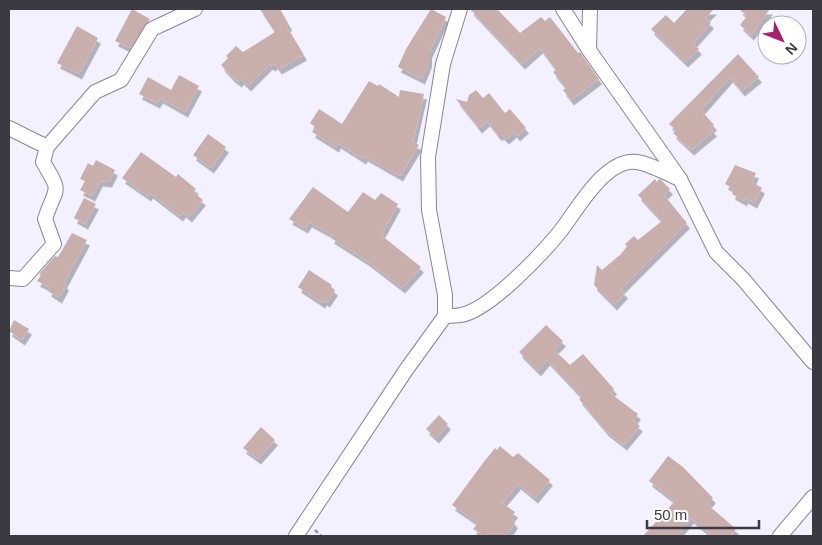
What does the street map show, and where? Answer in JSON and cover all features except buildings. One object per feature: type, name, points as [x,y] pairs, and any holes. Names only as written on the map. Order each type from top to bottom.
[{"type":"street","points":[[9,278],[23,279],[54,244],[45,219],[57,191],[56,184],[43,162],[47,147],[95,92],[121,80],[152,29],[195,9]]},
{"type":"street","points":[[296,536],[406,370],[445,316],[445,295],[429,210],[428,157],[443,64],[460,9]]},
{"type":"street","points":[[563,9],[589,50],[680,179],[716,252],[743,279],[813,362]]},
{"type":"street","points":[[589,50],[590,9]]},
{"type":"street","points":[[9,128],[47,147]]},
{"type":"street","points":[[445,316],[462,315],[490,300],[517,276],[559,233],[582,200],[614,167],[637,162],[680,179]]},
{"type":"street","points":[[780,536],[813,497]]}]
